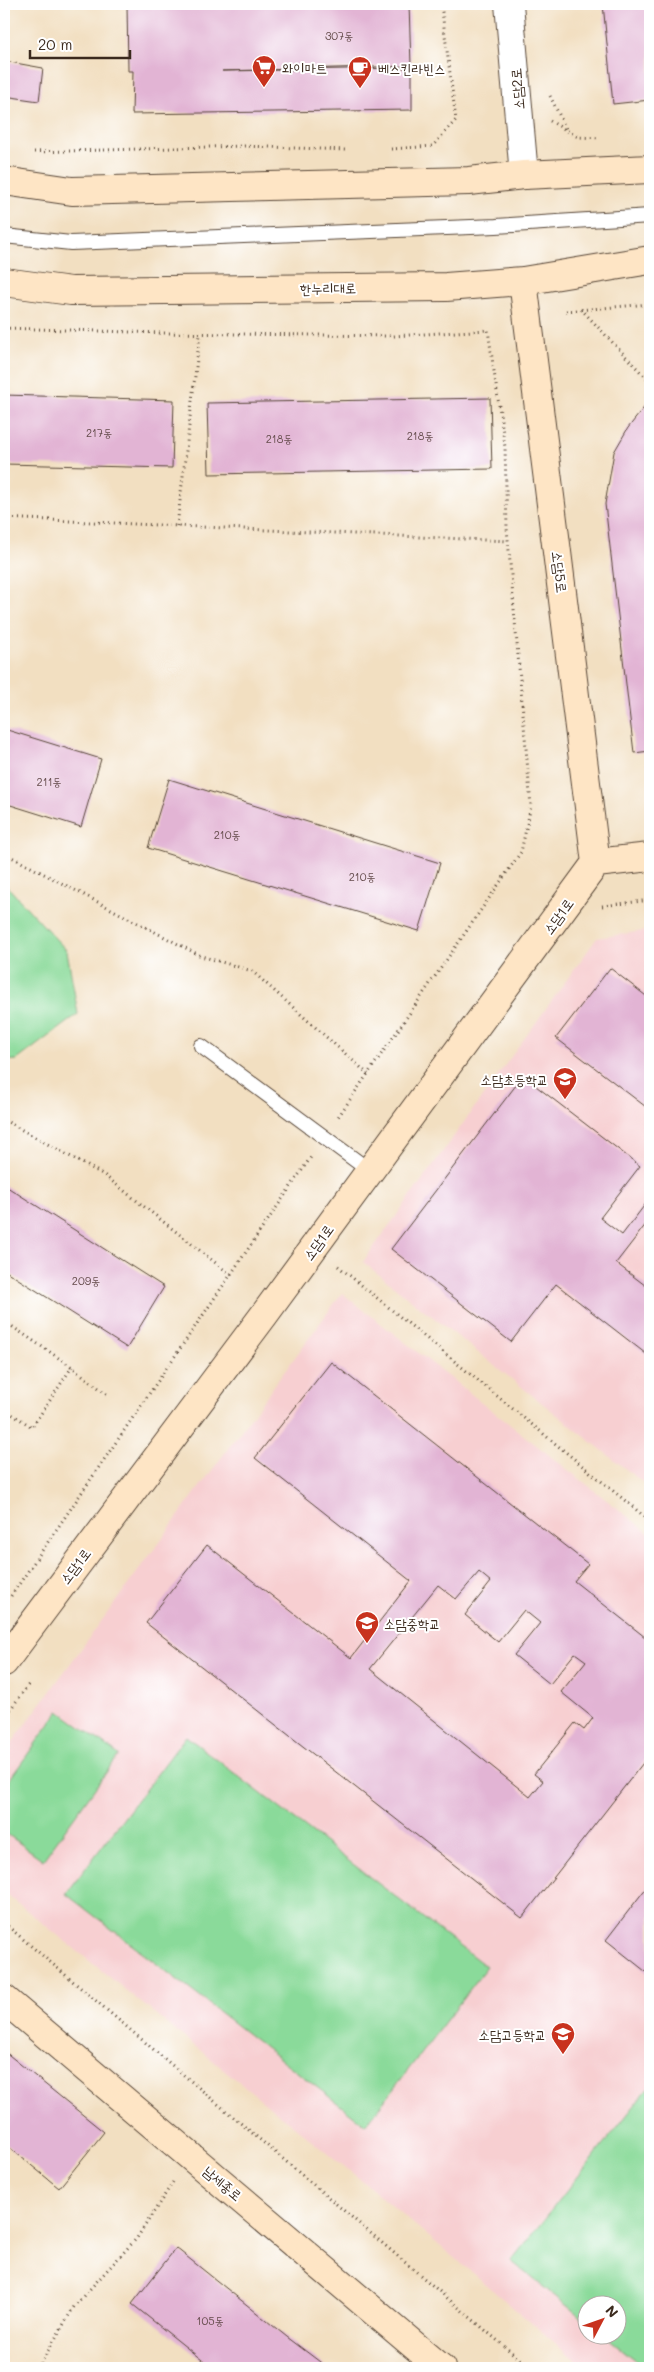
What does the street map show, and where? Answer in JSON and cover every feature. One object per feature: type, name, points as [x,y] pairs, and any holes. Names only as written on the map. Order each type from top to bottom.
[{"type":"street","name":"소담2로","points":[[509,4],[524,175]]},
{"type":"street","points":[[4,182],[72,191],[469,180],[524,175],[650,169]]},
{"type":"street","name":"한누리대로","points":[[4,282],[71,291],[446,287],[523,281],[650,260]]},
{"type":"street","name":"소담5로","points":[[523,281],[596,863]]},
{"type":"street","points":[[596,863],[650,857]]},
{"type":"street","name":"소담1로","points":[[4,1662],[315,1246],[596,863]]},
{"type":"street","name":"남세종로","points":[[4,1998],[440,2368]]},
{"type":"lane","points":[[4,236],[71,243],[486,226],[650,216]]},
{"type":"lane","points":[[201,1046],[370,1171]]},
{"type":"path","points":[[383,150],[433,146],[456,120],[441,4]]},
{"type":"path","points":[[546,119],[578,137],[605,138]]},
{"type":"path","points":[[26,152],[244,146],[353,151]]},
{"type":"path","points":[[566,311],[650,304]]},
{"type":"path","points":[[582,309],[650,382]]},
{"type":"path","points":[[4,328],[200,334],[393,336],[488,330],[505,446],[508,541],[531,806],[521,852],[8,1601]]},
{"type":"path","points":[[177,526],[200,334]]},
{"type":"path","points":[[4,518],[508,541]]},
{"type":"path","points":[[4,853],[201,956],[252,971],[368,1074]]},
{"type":"path","points":[[4,1120],[104,1175],[231,1275]]},
{"type":"path","points":[[315,1246],[650,1522]]},
{"type":"path","points":[[4,1321],[72,1367],[108,1395]]},
{"type":"path","points":[[4,1408],[32,1427],[72,1367]]},
{"type":"path","points":[[4,1922],[530,2368]]},
{"type":"path","points":[[38,2368],[75,2305],[137,2238],[173,2182]]},
{"type":"path","points":[[4,2362],[14,2368]]},
{"type":"shaded area","name":"소담초등학교","points":[[650,930],[650,1488],[363,1262],[597,938]]},
{"type":"shaded area","name":"소담중학교","points":[[342,1293],[650,1534],[650,2368],[585,2368],[372,2189],[4,1892],[4,1754]]},
{"type":"green space","points":[[4,883],[67,951],[78,1014],[17,1060],[4,1061]]},
{"type":"green space","points":[[59,1711],[119,1755],[43,1860],[4,1832],[4,1787]]},
{"type":"green space","points":[[186,1736],[487,1967],[366,2125],[66,1894]]},
{"type":"green space","points":[[650,2086],[650,2368],[645,2368],[614,2344],[626,2344],[626,2294],[576,2294],[576,2313],[511,2261]]},
{"type":"building","points":[[127,4],[409,4],[411,66],[222,71],[412,68],[412,110],[132,114],[133,71],[128,71]]},
{"type":"building","points":[[603,4],[650,4],[650,100],[613,104]]},
{"type":"building","points":[[4,61],[43,68],[39,101],[4,96]]},
{"type":"building","points":[[4,395],[174,400],[172,468],[4,464]]},
{"type":"building","points":[[490,398],[492,469],[209,474],[207,403]]},
{"type":"building","points":[[650,400],[650,751],[634,753],[605,504],[614,452],[628,428]]},
{"type":"building","points":[[4,729],[101,759],[81,827],[4,803]]},
{"type":"building","points":[[169,779],[440,863],[419,931],[148,848]]},
{"type":"building","points":[[610,968],[650,999],[650,1110],[556,1038]]},
{"type":"building","points":[[523,1076],[640,1166],[600,1218],[622,1235],[650,1198],[650,1219],[616,1263],[650,1289],[650,1357],[556,1284],[511,1342],[391,1249]]},
{"type":"building","points":[[4,1185],[164,1287],[127,1348],[4,1270]]},
{"type":"building","points":[[331,1362],[588,1564],[574,1581],[650,1641],[650,1754],[522,1918],[146,1623],[207,1545],[351,1658],[411,1581],[255,1458]],"holes":[[[479,1572],[491,1582],[465,1615],[498,1642],[524,1610],[540,1623],[514,1655],[550,1684],[575,1653],[586,1661],[561,1692],[593,1718],[584,1730],[575,1723],[534,1774],[543,1781],[530,1797],[370,1669],[438,1585],[456,1599]]]},
{"type":"building","points":[[650,1883],[650,1975],[606,1940]]},
{"type":"building","points":[[4,2051],[104,2132],[59,2188],[4,2143]]},
{"type":"building","points":[[176,2248],[328,2368],[212,2368],[132,2304]]},
{"type":"place","name":"와이마트","points":[[264,88]]},
{"type":"place","name":"베스킨라빈스","points":[[360,89]]},
{"type":"place","name":"소담초등학교","points":[[565,1100]]},
{"type":"place","name":"소담중학교","points":[[367,1644]]},
{"type":"place","name":"소담고등학교","points":[[563,2055]]}]
